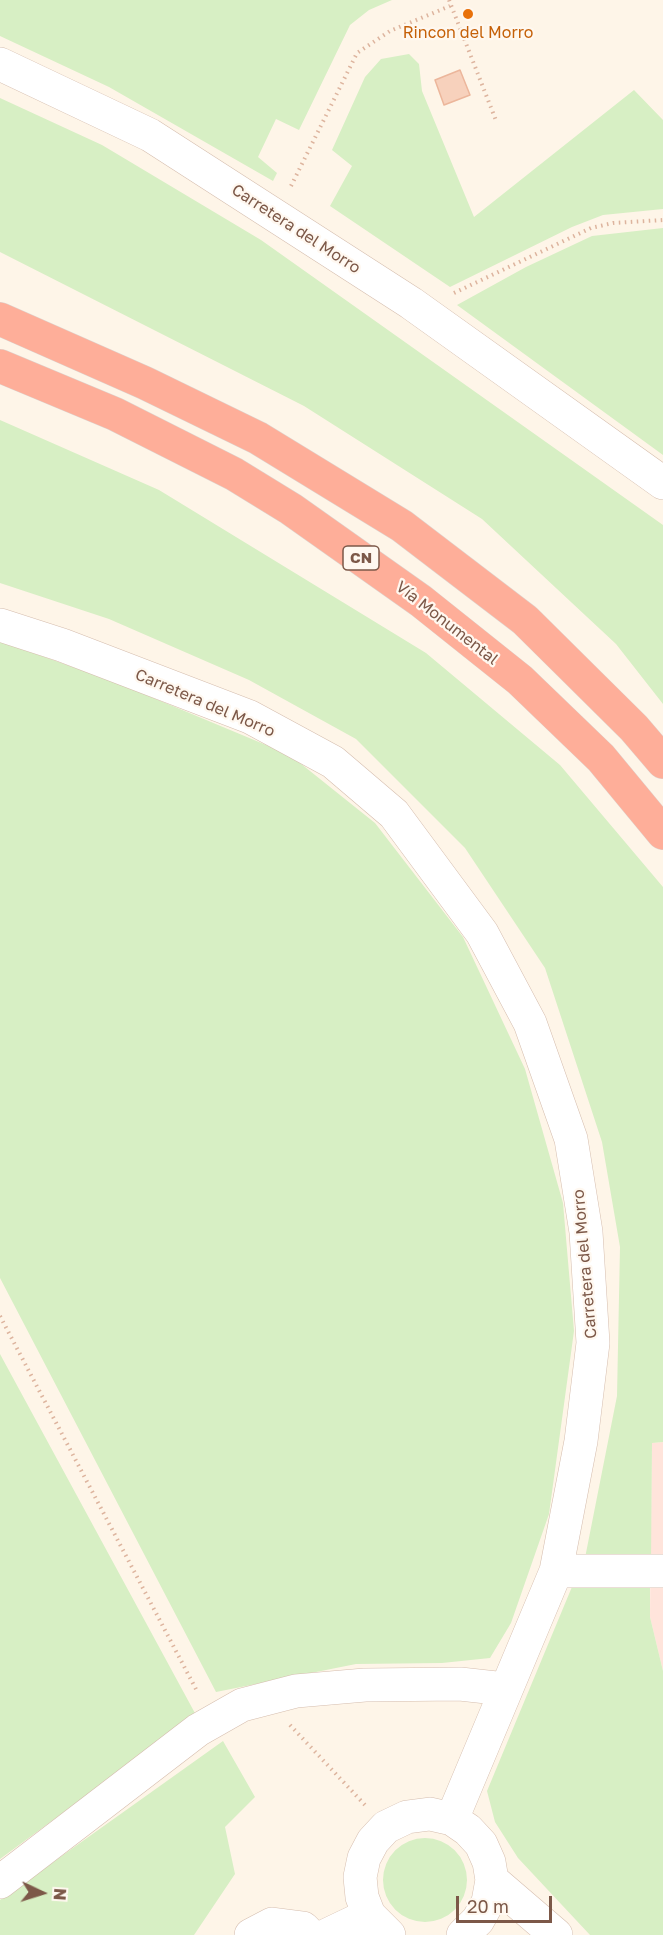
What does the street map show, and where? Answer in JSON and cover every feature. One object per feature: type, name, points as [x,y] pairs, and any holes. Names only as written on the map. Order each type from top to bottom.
[{"type":"highway","points":[[0,319],[145,383],[258,438],[402,526],[525,620],[634,728],[663,762]]},
{"type":"highway","name":"Vía Monumental","points":[[0,366],[114,414],[234,474],[291,508],[421,601],[520,680],[601,758],[663,833]]},
{"type":"street","name":"Carretera del Morro","points":[[0,64],[150,135],[421,311],[663,483]]},
{"type":"street","name":"Carretera del Morro","points":[[0,625],[62,645],[250,717],[333,762],[394,814],[482,933],[530,1023],[571,1138],[586,1232],[593,1342],[581,1442],[556,1571],[452,1819]]},
{"type":"street","points":[[556,1571],[663,1571]]},
{"type":"street","points":[[0,1882],[198,1730],[242,1705],[296,1690],[365,1685],[460,1684],[505,1689]]},
{"type":"street","points":[[327,1935],[379,1925],[362,1897],[362,1867],[373,1841],[387,1827],[407,1817],[430,1814],[452,1819],[468,1830],[481,1844],[489,1862],[492,1880],[488,1902],[478,1920],[463,1935]]},
{"type":"street","points":[[492,1880],[556,1935]]},
{"type":"street","points":[[251,1935],[272,1924],[303,1928],[310,1935]]},
{"type":"path","points":[[449,0],[497,123]]},
{"type":"path","points":[[277,217],[357,53],[390,31],[450,6]]},
{"type":"path","points":[[421,311],[500,270],[591,228],[614,223],[663,220]]},
{"type":"path","points":[[0,1316],[213,1721]]},
{"type":"path","points":[[266,1699],[387,1827]]},
{"type":"shaded area","points":[[663,1442],[663,1671],[650,1617],[652,1443]]},
{"type":"green space","points":[[0,0],[392,0],[369,10],[350,25],[299,130],[276,119],[258,157],[277,173],[273,181],[109,87],[0,36]]},
{"type":"green space","points":[[409,54],[419,64],[422,91],[474,217],[634,90],[663,120],[663,209],[603,215],[572,227],[450,287],[330,206],[352,166],[332,150],[365,77],[381,59]]},
{"type":"green space","points":[[0,98],[102,145],[261,240],[663,525],[663,704],[616,644],[482,519],[304,406],[0,252]]},
{"type":"green space","points":[[663,228],[663,455],[457,305],[526,267],[592,236]]},
{"type":"green space","points":[[0,420],[159,490],[426,653],[560,765],[663,887],[663,1442],[652,1443],[651,1563],[585,1558],[617,1396],[620,1247],[602,1142],[545,968],[465,848],[356,739],[249,680],[109,619],[0,583]]},
{"type":"green space","points":[[0,641],[120,684],[290,755],[375,823],[463,937],[525,1069],[563,1203],[574,1331],[549,1514],[511,1623],[490,1658],[442,1663],[356,1664],[216,1692],[0,1278]]},
{"type":"green space","points":[[0,1354],[196,1715],[0,1859]]},
{"type":"green space","points":[[574,1582],[650,1585],[650,1617],[663,1671],[663,1935],[590,1935],[518,1858],[495,1822],[487,1791]]},
{"type":"green space","points":[[223,1741],[255,1797],[225,1827],[235,1874],[194,1935],[0,1935],[0,1900]]},
{"type":"green space","points":[[425,1838],[441,1841],[455,1850],[464,1864],[467,1880],[464,1896],[455,1910],[441,1919],[425,1922],[409,1919],[395,1910],[386,1896],[383,1880],[386,1864],[395,1850],[409,1841]]},
{"type":"building","points":[[460,70],[470,95],[444,105],[435,80]]},
{"type":"place","name":"Rincon del Morro","points":[[468,14]]}]
